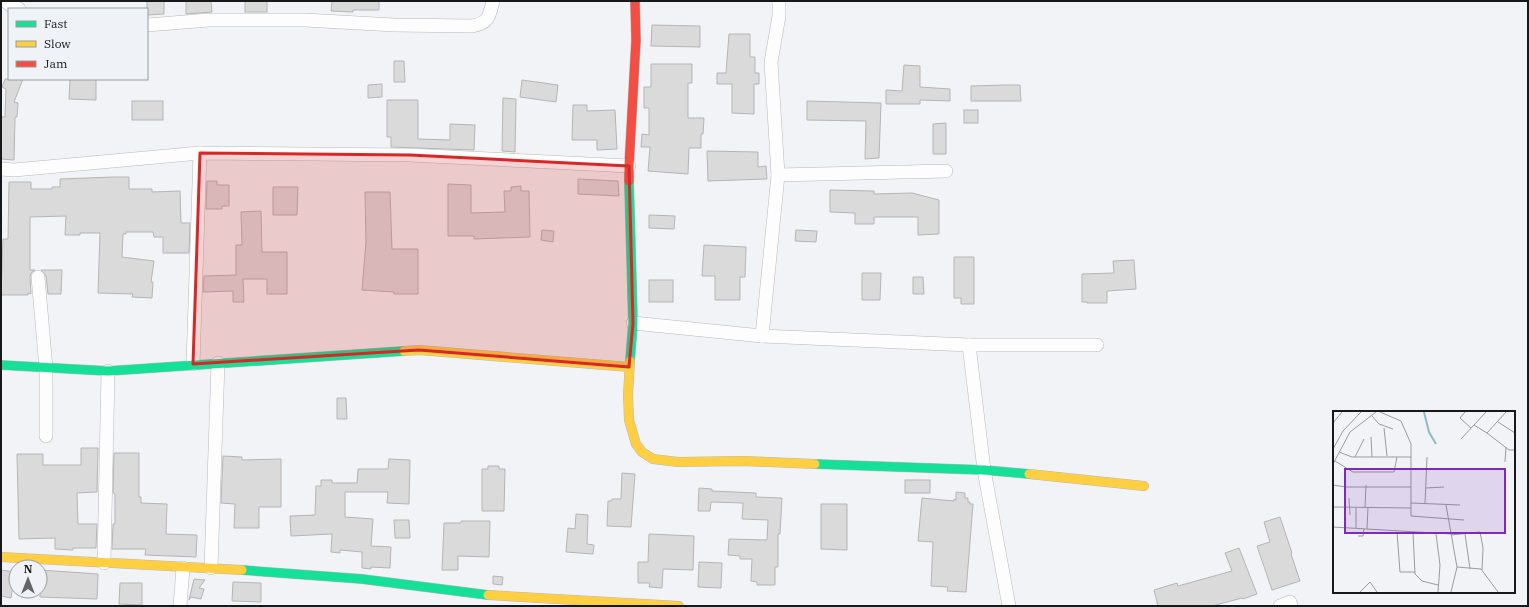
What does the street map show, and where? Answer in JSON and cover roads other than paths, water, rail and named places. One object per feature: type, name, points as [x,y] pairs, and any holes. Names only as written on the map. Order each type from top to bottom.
[{"type":"street","points":[[5,1],[17,8]]},
{"type":"street","points":[[148,25],[209,20],[305,20],[394,25],[472,26],[483,24],[490,16],[493,1]]},
{"type":"street","points":[[635,1],[636,40],[629,166],[632,323],[629,367],[629,420],[636,444],[642,452],[653,459],[678,462],[743,461],[984,470],[1144,486]]},
{"type":"street","points":[[762,336],[778,175],[771,62],[779,16],[780,1]]},
{"type":"street","points":[[1,169],[14,170],[200,153],[410,155],[629,166]]},
{"type":"street","points":[[193,364],[200,153]]},
{"type":"street","points":[[778,175],[946,171]]},
{"type":"street","points":[[38,277],[46,368],[46,436]]},
{"type":"street","points":[[632,323],[762,336],[969,344],[1097,345]]},
{"type":"street","points":[[969,344],[984,470],[1009,606]]},
{"type":"street","points":[[1,365],[108,370],[420,350],[629,367]]},
{"type":"street","points":[[211,568],[218,363]]},
{"type":"street","points":[[104,564],[108,370]]},
{"type":"street","points":[[1,557],[104,564],[211,568],[362,579],[500,601],[679,606]]},
{"type":"street","points":[[180,606],[183,568]]},
{"type":"street","points":[[1280,606],[1290,602],[1291,606]]}]
